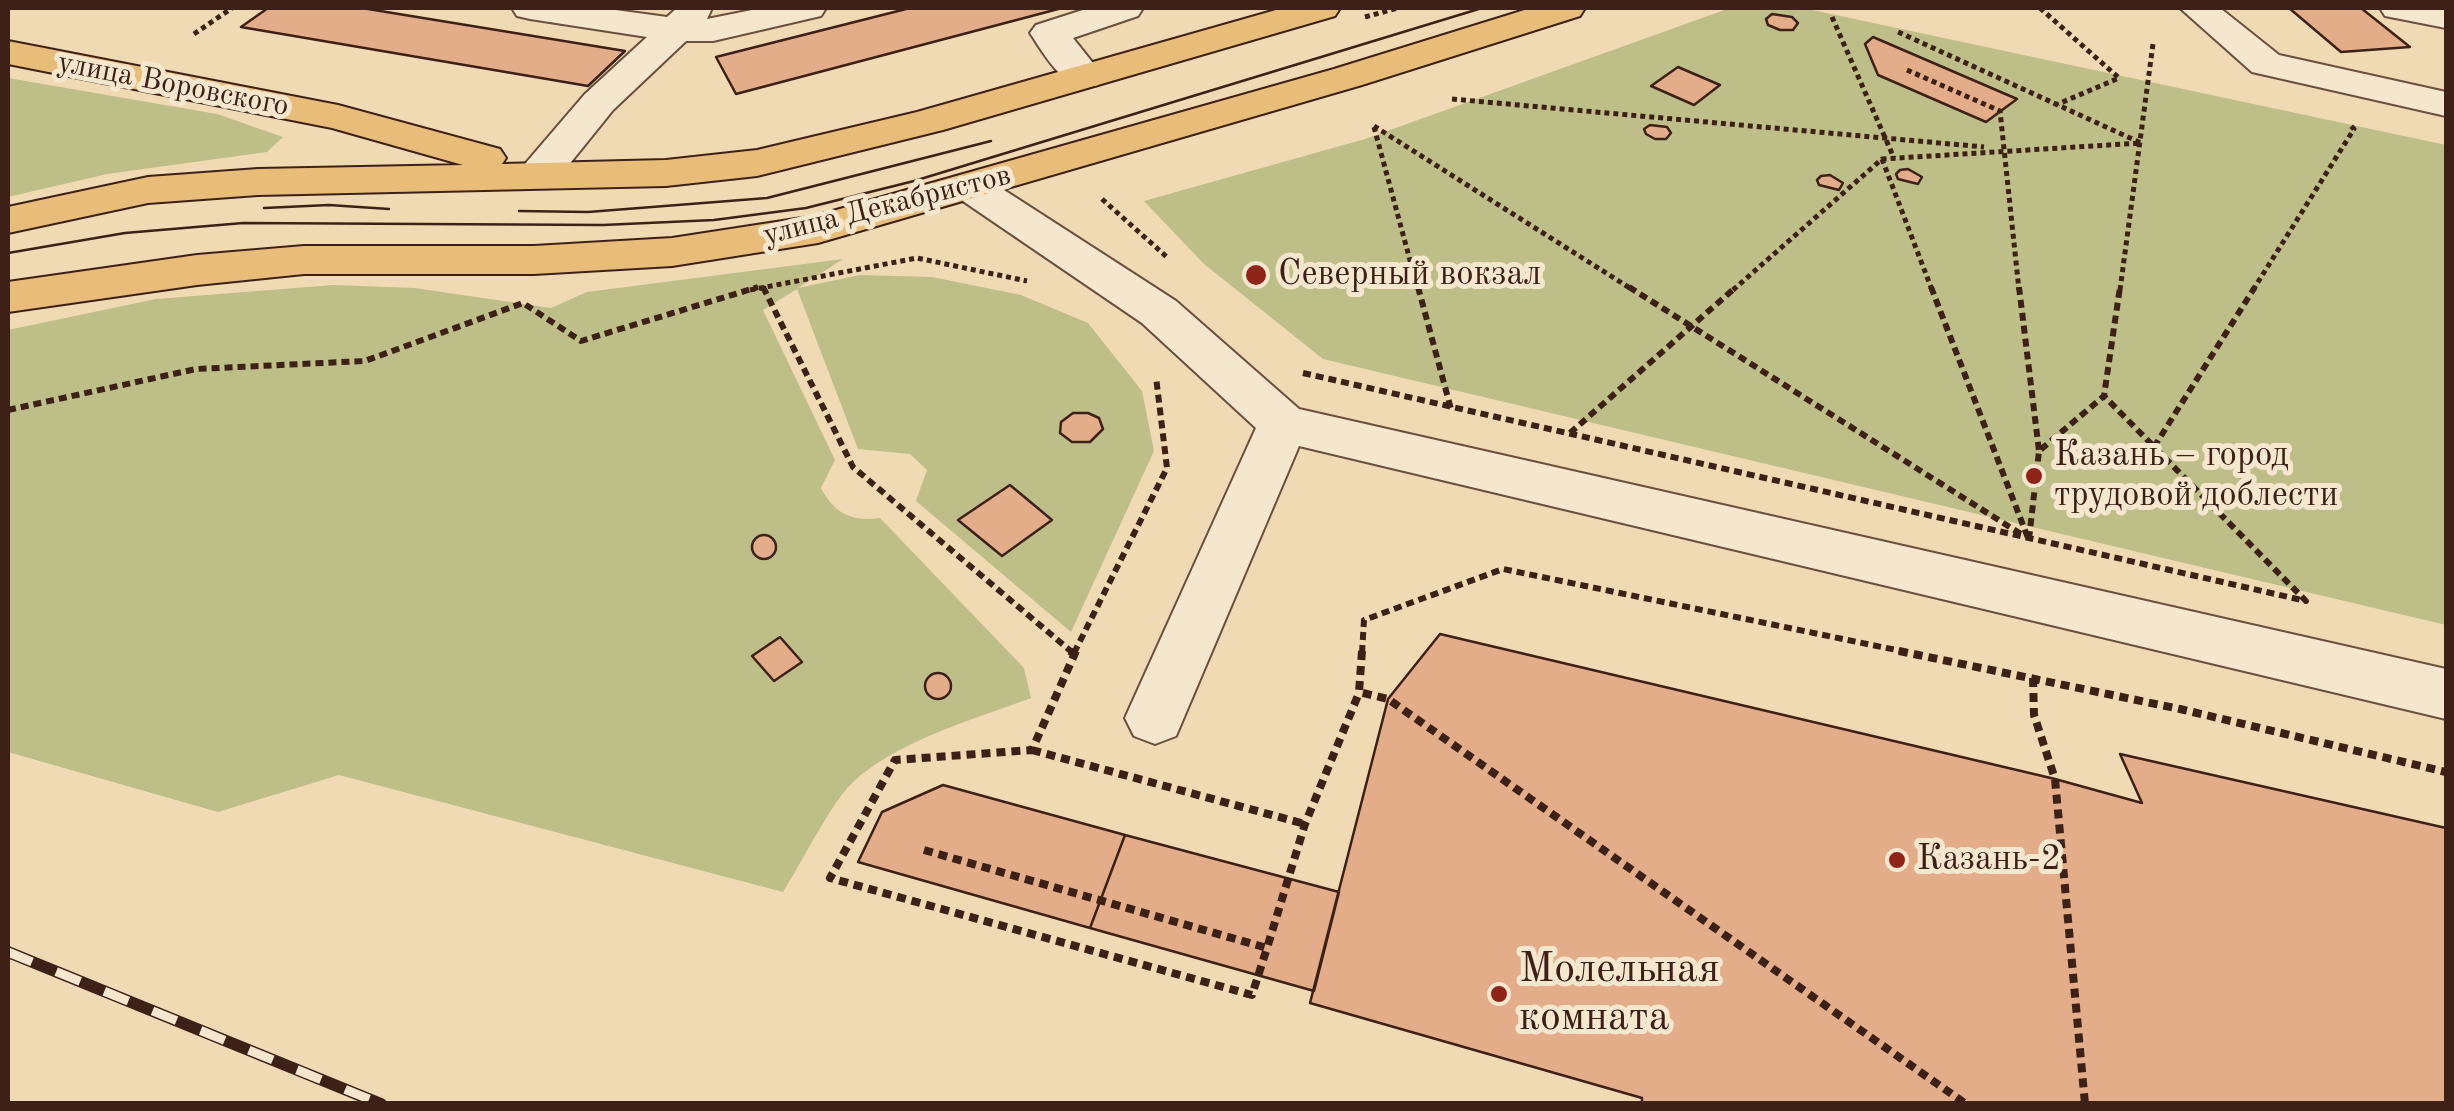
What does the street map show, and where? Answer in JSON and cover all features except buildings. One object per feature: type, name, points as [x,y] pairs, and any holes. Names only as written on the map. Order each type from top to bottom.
[{"type":"main road","points":[[8,220],[148,190],[341,179],[666,173],[757,163],[929,121],[1322,8]]},
{"type":"main road","name":"улица Декабристов","points":[[8,297],[197,270],[304,260],[534,260],[672,252],[818,228],[972,188],[1566,8]]},
{"type":"main road","name":"улица Воровского","points":[[8,53],[338,118],[540,173]]},
{"type":"main road","name":"улица Воровского","points":[[304,260],[341,179],[338,118]]},
{"type":"street","points":[[530,8],[687,19],[714,30],[808,8]]},
{"type":"street","points":[[1084,77],[1049,33],[1125,8]]},
{"type":"street","points":[[2198,8],[2266,64],[2446,104]]},
{"type":"street","points":[[2398,8],[2446,17]]},
{"type":"street","points":[[540,173],[599,102],[687,19]]},
{"type":"street","points":[[972,188],[1159,312],[1284,424],[2446,694]]},
{"type":"street","points":[[1155,718],[1284,424]]},
{"type":"path","points":[[194,34],[232,8]]},
{"type":"path","points":[[2040,8],[2119,78],[2057,104]]},
{"type":"path","points":[[1832,17],[1894,158]]},
{"type":"path","points":[[1896,30],[2141,143]]},
{"type":"path","points":[[2039,451],[2104,396],[2152,44]]},
{"type":"path","points":[[1908,70],[2000,111],[2039,451],[2029,539]]},
{"type":"path","points":[[1452,99],[2002,149]]},
{"type":"path","points":[[1436,461],[1452,406],[1374,126],[2029,539]]},
{"type":"path","points":[[2154,447],[2354,128]]},
{"type":"path","points":[[1570,433],[1882,160],[2002,149],[2141,143]]},
{"type":"path","points":[[1882,160],[2029,539]]},
{"type":"path","points":[[1102,199],[1172,260]]},
{"type":"path","points":[[8,410],[196,369],[366,360],[523,303],[581,341],[762,286],[918,258],[1028,282]]},
{"type":"path","points":[[762,286],[853,467],[1074,654]]},
{"type":"path","points":[[1032,750],[1074,654],[1167,468],[1158,380],[1146,365]]},
{"type":"path","points":[[1297,372],[2306,601],[2104,396]]},
{"type":"path","points":[[1305,824],[1032,750],[895,760],[830,878],[1252,995],[1305,824],[1360,692],[1364,620],[1503,570],[2033,678],[2446,772]]},
{"type":"path","points":[[2033,678],[2034,715],[2055,779],[2085,1104]]},
{"type":"path","points":[[1360,692],[1388,700],[1966,1104]]},
{"type":"path","points":[[924,850],[1267,948]]},
{"type":"green space","points":[[1730,8],[1803,8],[2446,145],[2446,625],[1323,359],[1204,264],[1144,201],[1365,139]]},
{"type":"green space","points":[[8,78],[217,114],[283,137],[267,152],[107,174],[8,197]]},
{"type":"green space","points":[[843,259],[798,288],[860,275],[932,277],[1021,295],[1088,323],[1142,391],[1154,451],[1071,632],[916,501],[927,470],[910,454],[858,449],[797,289],[763,310],[835,460],[821,488],[826,497],[844,514],[860,519],[880,518],[1024,668],[1031,698],[931,735],[861,775],[844,792],[820,828],[783,892],[339,775],[218,812],[8,752],[8,330],[156,299],[333,285],[415,288],[551,308],[587,292]]},
{"type":"tram line","points":[[8,253],[125,233],[243,223],[603,225],[714,220],[806,208],[914,181],[1482,8]]},
{"type":"tram line","points":[[519,211],[588,212],[767,198],[991,141]]},
{"type":"tram line","points":[[264,208],[329,205],[389,209]]},
{"type":"railway","points":[[8,952],[381,1104]]},
{"type":"place","name":"Северный вокзал","points":[[1256,275]]},
{"type":"place","name":"Казань – город трудовой доблести","points":[[2034,476]]},
{"type":"place","name":"Казань-2","points":[[1897,860]]},
{"type":"place","name":"Молельная комната","points":[[1499,994]]}]
